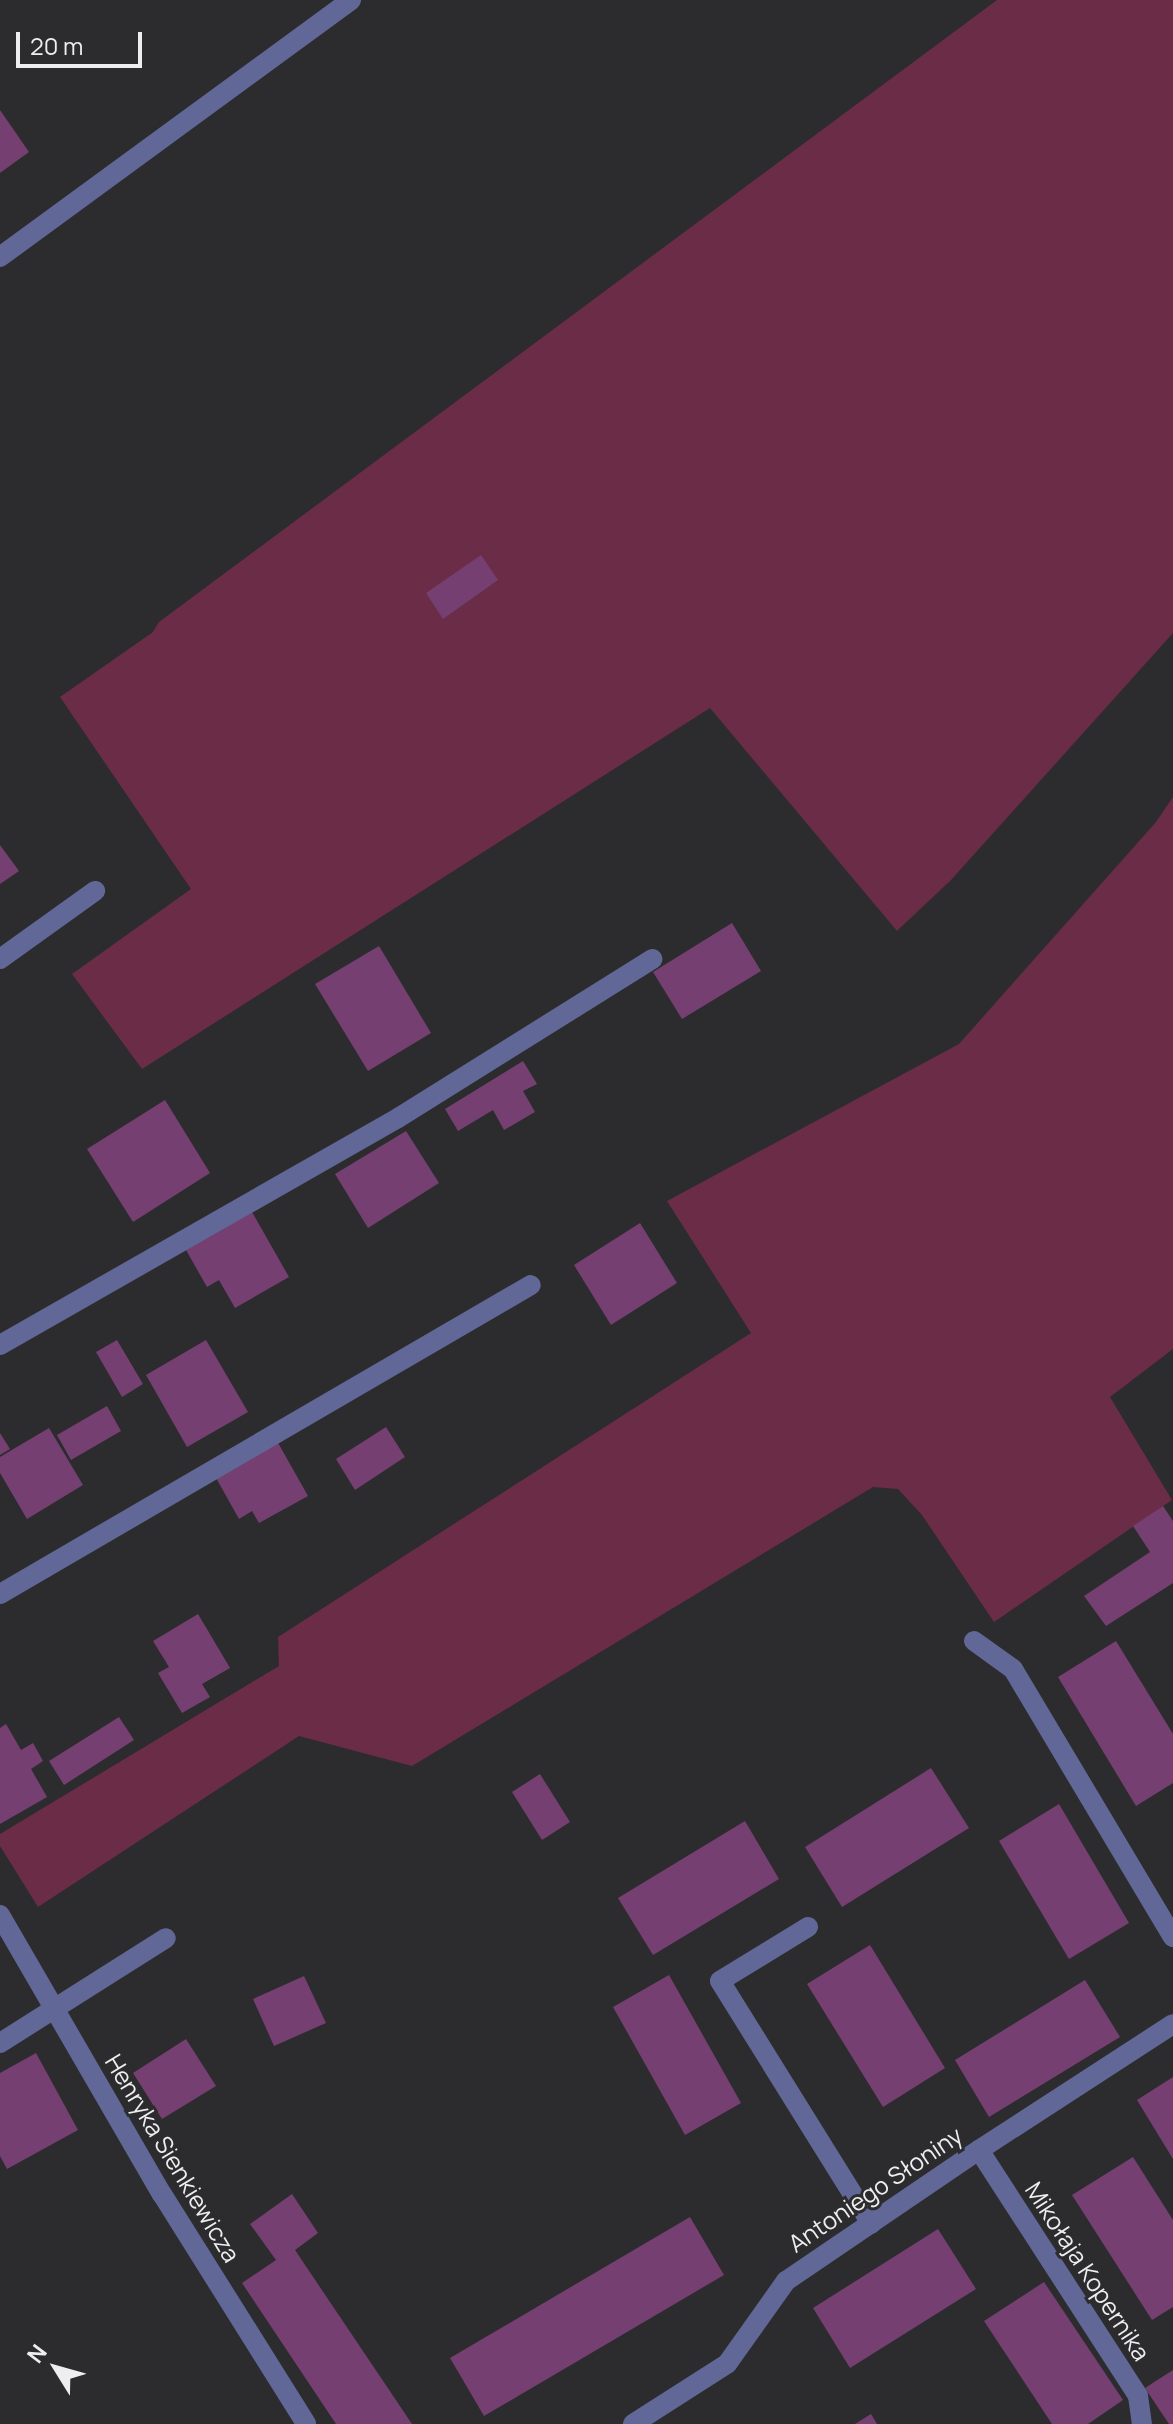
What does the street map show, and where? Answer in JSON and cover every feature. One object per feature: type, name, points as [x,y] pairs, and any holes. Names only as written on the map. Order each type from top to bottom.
[{"type":"street","points":[[0,257],[351,0]]},
{"type":"street","points":[[0,959],[95,891]]},
{"type":"street","points":[[0,1345],[398,1118],[652,959]]},
{"type":"street","points":[[0,1594],[531,1285]]},
{"type":"street","points":[[974,1641],[1013,1669],[1173,1937]]},
{"type":"street","name":"Henryka Sienkiewicza","points":[[0,1915],[162,2194],[306,2424]]},
{"type":"street","points":[[808,1927],[720,1981],[871,2224]]},
{"type":"street","points":[[0,2043],[166,1938]]},
{"type":"street","name":"Antoniego Słoniny","points":[[633,2424],[727,2364],[786,2281],[1173,2024]]},
{"type":"street","name":"Mikołaja Kopernika","points":[[979,2150],[1138,2396],[1142,2424]]},
{"type":"shaded area","points":[[997,0],[1173,0],[1173,633],[951,880],[897,931],[710,708],[142,1069],[72,974],[191,889],[60,697],[153,632],[159,622]]},
{"type":"shaded area","points":[[1173,797],[1173,1349],[1110,1397],[1172,1500],[994,1622],[922,1515],[898,1489],[873,1487],[412,1766],[299,1736],[38,1907],[0,1846],[0,1834],[279,1666],[278,1637],[751,1333],[667,1201],[959,1044],[1156,822]]},
{"type":"building","points":[[0,110],[29,152],[0,173]]},
{"type":"building","points":[[481,555],[498,580],[443,619],[426,593]]},
{"type":"building","points":[[0,845],[19,871],[0,884]]},
{"type":"building","points":[[732,923],[761,971],[682,1019],[653,972]]},
{"type":"building","points":[[379,946],[431,1033],[368,1071],[315,984]]},
{"type":"building","points":[[523,1061],[537,1084],[523,1091],[535,1112],[504,1130],[493,1110],[458,1131],[445,1109]]},
{"type":"building","points":[[165,1100],[210,1173],[133,1222],[87,1149]]},
{"type":"building","points":[[406,1131],[439,1183],[368,1228],[335,1174]]},
{"type":"building","points":[[252,1212],[289,1277],[235,1308],[219,1280],[207,1287],[186,1250]]},
{"type":"building","points":[[640,1223],[677,1283],[611,1325],[574,1265]]},
{"type":"building","points":[[117,1340],[143,1384],[122,1397],[96,1352]]},
{"type":"building","points":[[206,1340],[248,1412],[187,1447],[146,1375]]},
{"type":"building","points":[[107,1406],[121,1431],[71,1460],[57,1435]]},
{"type":"building","points":[[386,1427],[405,1457],[355,1490],[336,1459]]},
{"type":"building","points":[[49,1428],[83,1485],[27,1519],[0,1473],[0,1457]]},
{"type":"building","points":[[0,1433],[10,1449],[0,1455]]},
{"type":"building","points":[[277,1441],[308,1496],[259,1523],[252,1511],[239,1519],[215,1476]]},
{"type":"building","points":[[1163,1506],[1173,1521],[1173,1583],[1106,1626],[1084,1596],[1150,1552],[1133,1526]]},
{"type":"building","points":[[198,1614],[230,1668],[202,1684],[210,1697],[182,1713],[158,1673],[169,1667],[153,1641]]},
{"type":"building","points":[[1116,1641],[1173,1734],[1173,1783],[1136,1806],[1058,1677]]},
{"type":"building","points":[[119,1717],[134,1740],[64,1785],[49,1761]]},
{"type":"building","points":[[6,1724],[21,1750],[33,1743],[43,1761],[31,1769],[47,1797],[0,1824],[0,1728]]},
{"type":"building","points":[[931,1768],[969,1828],[842,1907],[805,1847]]},
{"type":"building","points":[[540,1774],[570,1822],[542,1840],[512,1792]]},
{"type":"building","points":[[1059,1804],[1129,1923],[1069,1959],[999,1841]]},
{"type":"building","points":[[745,1821],[779,1879],[653,1955],[618,1898]]},
{"type":"building","points":[[870,1945],[945,2068],[883,2107],[807,1984]]},
{"type":"building","points":[[669,1975],[741,2103],[685,2135],[613,2007]]},
{"type":"building","points":[[304,1976],[326,2023],[274,2046],[253,1999]]},
{"type":"building","points":[[1085,1980],[1120,2037],[989,2117],[955,2060]]},
{"type":"building","points":[[186,2039],[216,2086],[162,2119],[133,2073]]},
{"type":"building","points":[[36,2053],[78,2130],[7,2169],[0,2156],[0,2073]]},
{"type":"building","points":[[1173,2077],[1173,2159],[1137,2100]]},
{"type":"building","points":[[1133,2157],[1173,2220],[1173,2307],[1152,2320],[1072,2195]]},
{"type":"building","points":[[292,2194],[318,2233],[295,2250],[412,2424],[336,2424],[242,2283],[276,2260],[250,2224]]},
{"type":"building","points":[[690,2217],[724,2275],[484,2416],[450,2358]]},
{"type":"building","points":[[938,2229],[976,2289],[850,2368],[813,2308]]},
{"type":"building","points":[[1044,2282],[1123,2400],[1088,2424],[1052,2424],[984,2321]]},
{"type":"building","points":[[1173,2370],[1173,2424],[1169,2424],[1145,2388]]},
{"type":"building","points":[[871,2414],[877,2424],[855,2424]]}]
